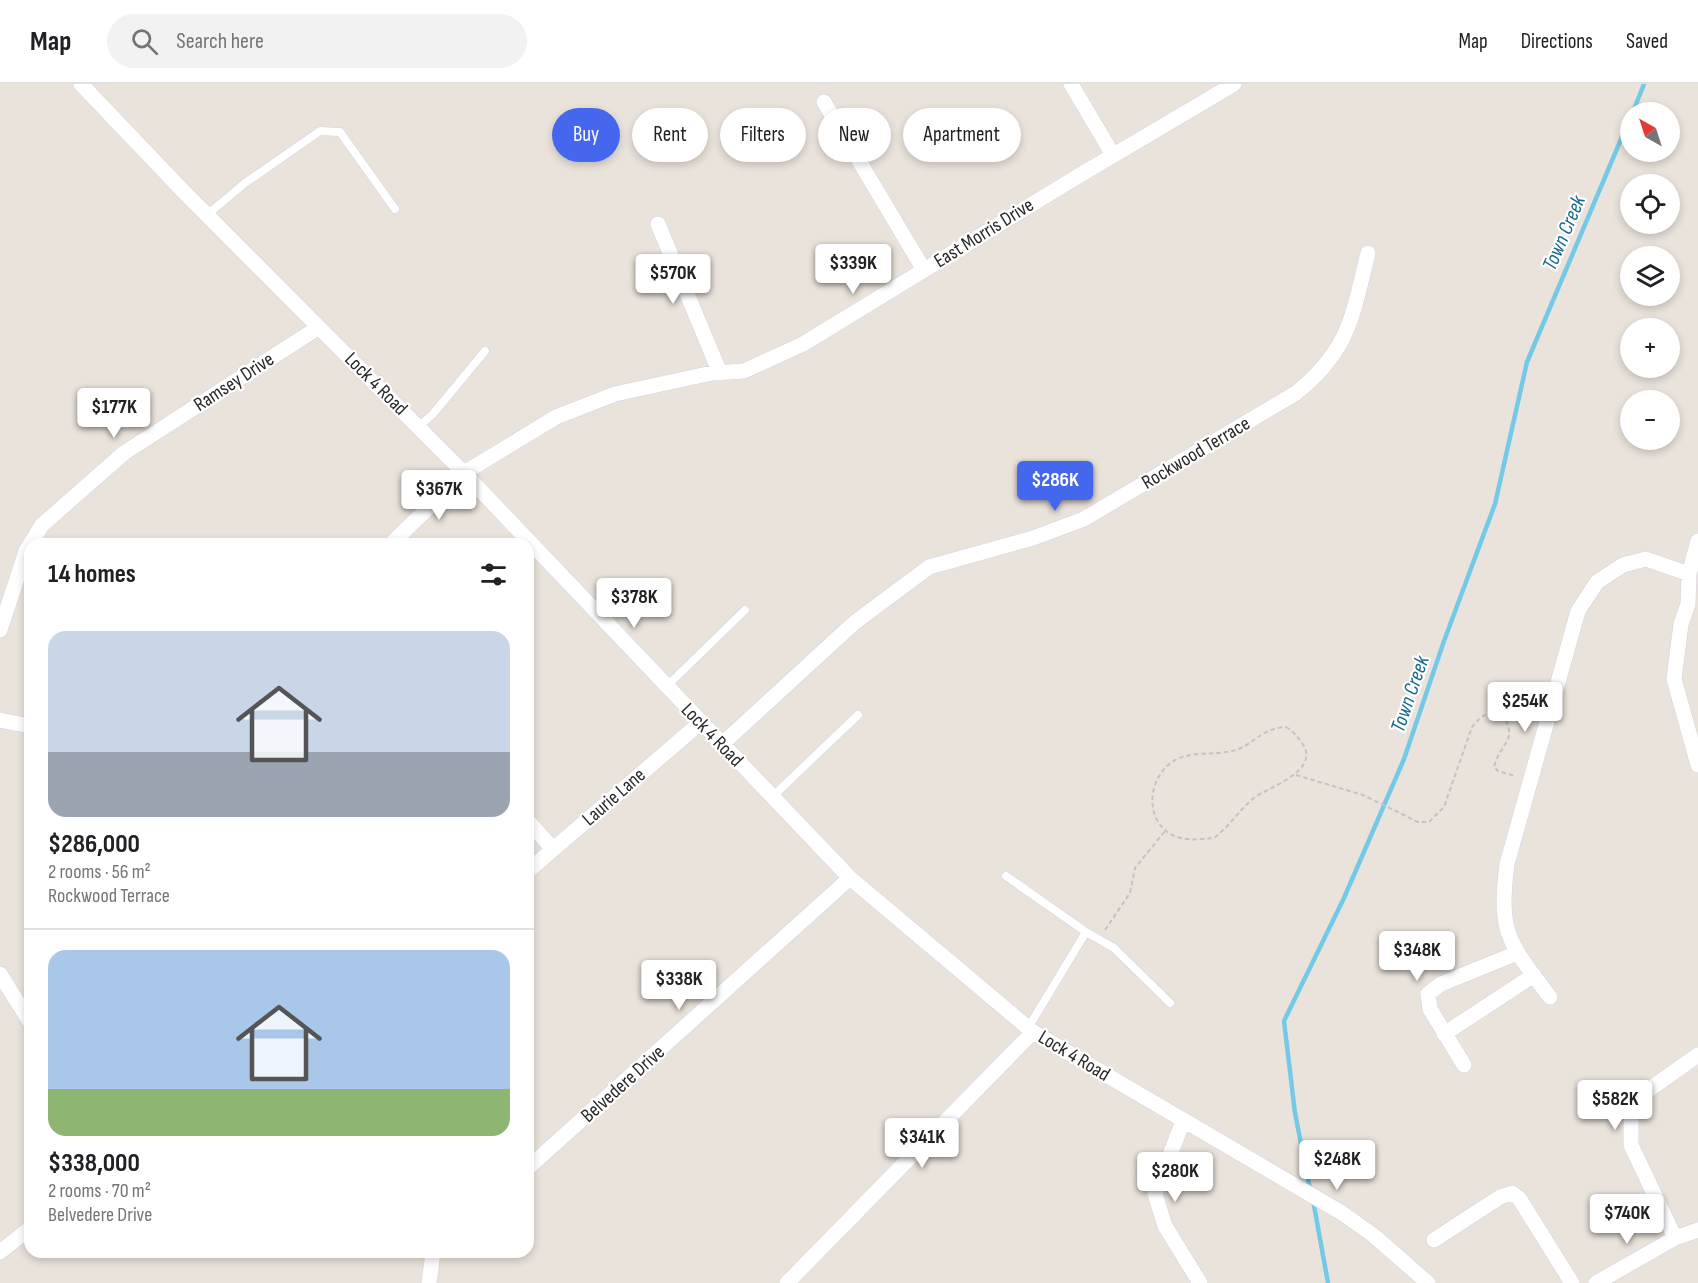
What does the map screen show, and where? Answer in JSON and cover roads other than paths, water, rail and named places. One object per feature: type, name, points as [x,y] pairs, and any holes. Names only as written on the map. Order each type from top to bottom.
[{"type":"street","name":"Lock 4 Road","points":[[81,84],[464,473],[525,538]]},
{"type":"street","points":[[1071,84],[1113,155]]},
{"type":"street","name":"East Morris Drive","points":[[398,538],[464,473],[556,417],[615,394],[720,373],[744,371],[803,344],[1234,84]]},
{"type":"street","points":[[824,102],[924,270]]},
{"type":"street","points":[[658,224],[720,373]]},
{"type":"street","name":"Rockwood Terrace","points":[[721,745],[854,623],[929,567],[1033,538],[1084,519],[1296,393],[1322,371],[1337,351],[1351,322],[1368,253]]},
{"type":"street","name":"Ramsey Drive","points":[[34,538],[42,525],[124,453],[319,327]]},
{"type":"street","points":[[1698,541],[1689,574],[1688,604],[1682,624],[1674,679],[1698,765]]},
{"type":"street","name":"Lock 4 Road","points":[[534,548],[699,723],[850,878],[1031,1030],[1342,1213],[1373,1235],[1428,1283]]},
{"type":"street","name":"Ramsey Drive","points":[[0,630],[24,557]]},
{"type":"street","points":[[1550,997],[1517,952],[1505,929],[1502,900],[1507,864],[1578,611],[1597,582],[1623,565],[1646,559],[1689,574]]},
{"type":"street","points":[[0,720],[24,725]]},
{"type":"street","name":"Laurie Lane","points":[[534,866],[699,723]]},
{"type":"street","points":[[534,828],[553,849]]},
{"type":"street","name":"Belvedere Drive","points":[[534,1163],[850,878]]},
{"type":"street","points":[[1464,1065],[1430,1009],[1428,994],[1441,984],[1517,952]]},
{"type":"street","points":[[0,974],[24,1012]]},
{"type":"street","points":[[1444,1034],[1534,975]]},
{"type":"street","points":[[787,1283],[1031,1030]]},
{"type":"street","points":[[1675,1238],[1631,1144],[1631,1115],[1647,1091],[1698,1055]]},
{"type":"street","points":[[1183,1121],[1155,1194],[1165,1226],[1200,1283]]},
{"type":"street","points":[[1434,1240],[1500,1197],[1512,1193],[1519,1198],[1572,1283]]},
{"type":"street","points":[[1596,1283],[1675,1238],[1698,1230]]},
{"type":"street","points":[[0,1252],[24,1233]]},
{"type":"street","points":[[429,1283],[432,1258]]},
{"type":"lane","points":[[207,214],[245,183],[320,130],[340,132],[395,209]]},
{"type":"lane","points":[[418,427],[433,414],[485,351]]},
{"type":"lane","points":[[665,687],[745,610]]},
{"type":"lane","points":[[772,798],[858,715]]},
{"type":"lane","points":[[1006,876],[1086,932],[1114,948],[1170,1003]]},
{"type":"lane","points":[[1031,1030],[1086,932]]},
{"type":"waterway","name":"Town Creek","points":[[1637,102],[1644,84]]},
{"type":"waterway","name":"Town Creek","points":[[1310,1189],[1295,1113],[1284,1021],[1344,898],[1404,759],[1444,641],[1495,504],[1527,362],[1620,142]]},
{"type":"waterway","name":"Town Creek","points":[[1313,1200],[1328,1283]]}]
